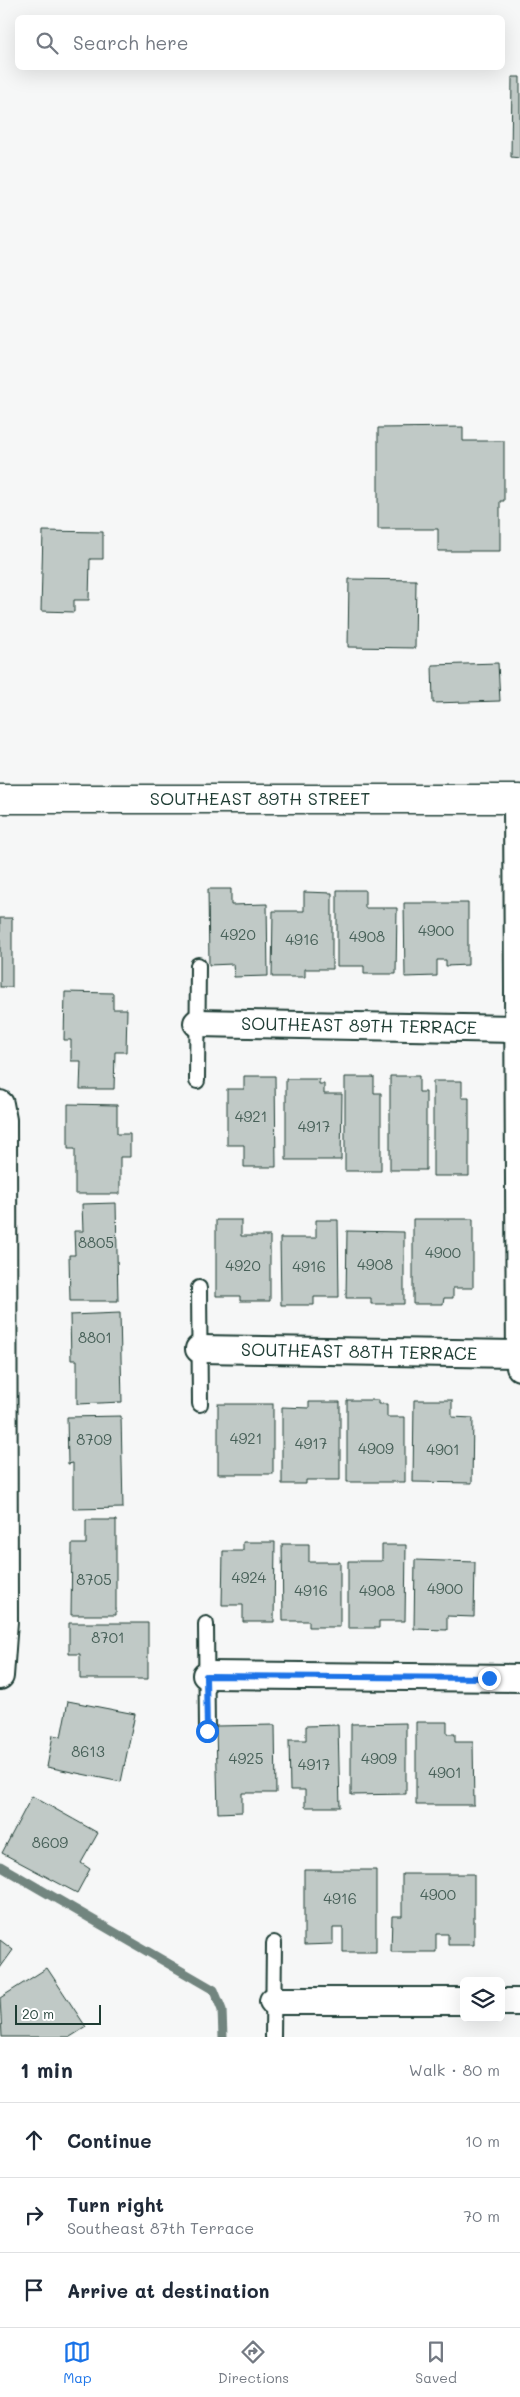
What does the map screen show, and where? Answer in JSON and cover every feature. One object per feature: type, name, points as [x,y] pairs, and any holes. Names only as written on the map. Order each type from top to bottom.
[{"type":"street","name":"SOUTHEAST 89TH STREET","points":[[0,799],[519,799]]},
{"type":"street","points":[[519,799],[520,1367]]},
{"type":"street","name":"SOUTHEAST 89TH TERRACE","points":[[197,1023],[519,1030]]},
{"type":"street","points":[[0,1676],[4,1621],[1,1115]]},
{"type":"street","name":"SOUTHEAST 88TH TERRACE","points":[[199,1349],[520,1354]]},
{"type":"street","points":[[206,1676],[520,1678]]},
{"type":"street","points":[[273,2001],[460,2001]]},
{"type":"street","points":[[505,2002],[520,2002]]},
{"type":"lane","points":[[197,1081],[198,965]]},
{"type":"lane","points":[[199,1288],[200,1404]]},
{"type":"lane","points":[[206,1624],[207,1731]]},
{"type":"lane","points":[[273,2037],[274,1943]]},
{"type":"building","points":[[512,77],[520,77],[520,158],[511,157]]},
{"type":"building","points":[[463,427],[463,441],[504,441],[504,501],[500,501],[500,551],[438,551],[438,529],[378,529],[378,428]]},
{"type":"building","points":[[43,531],[103,532],[103,559],[90,559],[89,600],[74,600],[74,612],[41,611]]},
{"type":"building","points":[[349,579],[416,580],[415,648],[348,647]]},
{"type":"building","points":[[498,663],[500,701],[433,703],[432,665]]},
{"type":"building","points":[[208,889],[231,889],[231,905],[267,904],[268,976],[234,977],[233,964],[209,965]]},
{"type":"building","points":[[337,890],[365,890],[365,908],[397,908],[396,974],[364,974],[364,966],[337,966]]},
{"type":"building","points":[[304,892],[332,893],[332,969],[305,969],[305,977],[272,977],[273,911],[304,911]]},
{"type":"building","points":[[404,903],[468,903],[468,965],[446,966],[446,960],[437,960],[437,976],[405,977]]},
{"type":"building","points":[[0,918],[12,918],[12,987],[0,987]]},
{"type":"building","points":[[65,992],[113,993],[113,1009],[127,1009],[126,1052],[115,1052],[114,1089],[80,1089],[81,1061],[71,1061],[71,1040],[64,1040]]},
{"type":"building","points":[[244,1076],[275,1076],[276,1167],[244,1167],[244,1145],[227,1145],[227,1089],[244,1089]]},
{"type":"building","points":[[390,1076],[419,1076],[419,1092],[426,1092],[426,1170],[390,1170]]},
{"type":"building","points":[[345,1077],[374,1077],[374,1093],[381,1093],[381,1171],[345,1171]]},
{"type":"building","points":[[286,1079],[319,1079],[319,1084],[324,1084],[324,1094],[342,1094],[341,1160],[286,1160]]},
{"type":"building","points":[[433,1081],[462,1081],[462,1098],[469,1098],[469,1176],[433,1176]]},
{"type":"building","points":[[68,1104],[117,1105],[117,1134],[130,1134],[130,1157],[120,1157],[120,1194],[75,1194],[75,1149],[68,1149]]},
{"type":"building","points":[[116,1203],[118,1301],[70,1301],[69,1255],[75,1255],[74,1231],[83,1231],[82,1204]]},
{"type":"building","points":[[413,1219],[473,1219],[473,1288],[453,1288],[453,1298],[444,1298],[443,1304],[413,1304]]},
{"type":"building","points":[[216,1220],[241,1220],[241,1236],[270,1236],[270,1301],[240,1301],[240,1296],[216,1296]]},
{"type":"building","points":[[316,1220],[338,1220],[339,1297],[314,1297],[314,1305],[281,1305],[280,1238],[316,1238]]},
{"type":"building","points":[[347,1231],[404,1232],[404,1304],[371,1304],[371,1298],[346,1298]]},
{"type":"building","points":[[120,1313],[122,1402],[77,1404],[77,1360],[71,1360],[70,1315]]},
{"type":"building","points":[[347,1400],[378,1400],[378,1404],[387,1404],[387,1417],[405,1417],[405,1482],[347,1482]]},
{"type":"building","points":[[414,1400],[452,1400],[452,1417],[473,1418],[472,1483],[413,1482]]},
{"type":"building","points":[[309,1402],[340,1402],[340,1480],[306,1480],[306,1484],[282,1484],[282,1407],[309,1408]]},
{"type":"building","points":[[218,1404],[273,1404],[273,1474],[218,1474]]},
{"type":"building","points":[[121,1416],[123,1508],[73,1509],[73,1463],[68,1464],[67,1417]]},
{"type":"building","points":[[86,1520],[116,1520],[116,1615],[71,1615],[72,1544],[86,1544]]},
{"type":"building","points":[[243,1542],[275,1542],[274,1622],[243,1622],[243,1605],[222,1605],[223,1551],[243,1551]]},
{"type":"building","points":[[282,1544],[309,1544],[309,1562],[340,1562],[340,1627],[309,1627],[309,1621],[283,1621]]},
{"type":"building","points":[[382,1545],[406,1545],[405,1621],[379,1621],[379,1628],[348,1628],[348,1561],[382,1561]]},
{"type":"building","points":[[415,1560],[475,1562],[474,1617],[447,1616],[447,1630],[414,1629]]},
{"type":"building","points":[[69,1623],[148,1623],[148,1679],[80,1679],[80,1654],[69,1654]]},
{"type":"building","points":[[68,1701],[135,1714],[121,1782],[47,1767],[53,1735],[61,1737]]},
{"type":"building","points":[[416,1722],[447,1722],[447,1734],[455,1734],[455,1742],[473,1742],[474,1805],[416,1805]]},
{"type":"building","points":[[406,1723],[406,1794],[351,1795],[351,1724]]},
{"type":"building","points":[[275,1725],[276,1793],[242,1793],[242,1812],[218,1813],[216,1726]]},
{"type":"building","points":[[338,1725],[340,1807],[305,1807],[305,1790],[290,1790],[289,1740],[306,1740],[306,1726]]},
{"type":"building","points":[[32,1796],[98,1833],[81,1863],[90,1869],[77,1893],[2,1853]]},
{"type":"building","points":[[304,1870],[376,1870],[376,1952],[343,1952],[343,1928],[333,1928],[333,1944],[304,1945]]},
{"type":"building","points":[[402,1874],[474,1874],[474,1945],[448,1945],[448,1934],[436,1934],[436,1952],[391,1952],[392,1916],[402,1916]]},
{"type":"building","points":[[0,1940],[13,1950],[0,1968]]},
{"type":"building","points":[[47,1968],[86,2027],[70,2037],[2,2037],[0,1998]]},
{"type":"waterway","points":[[0,1866],[214,1990],[222,2010],[223,2037]]},
{"type":"route","points":[[207,1731],[206,1676],[489,1678]]}]
